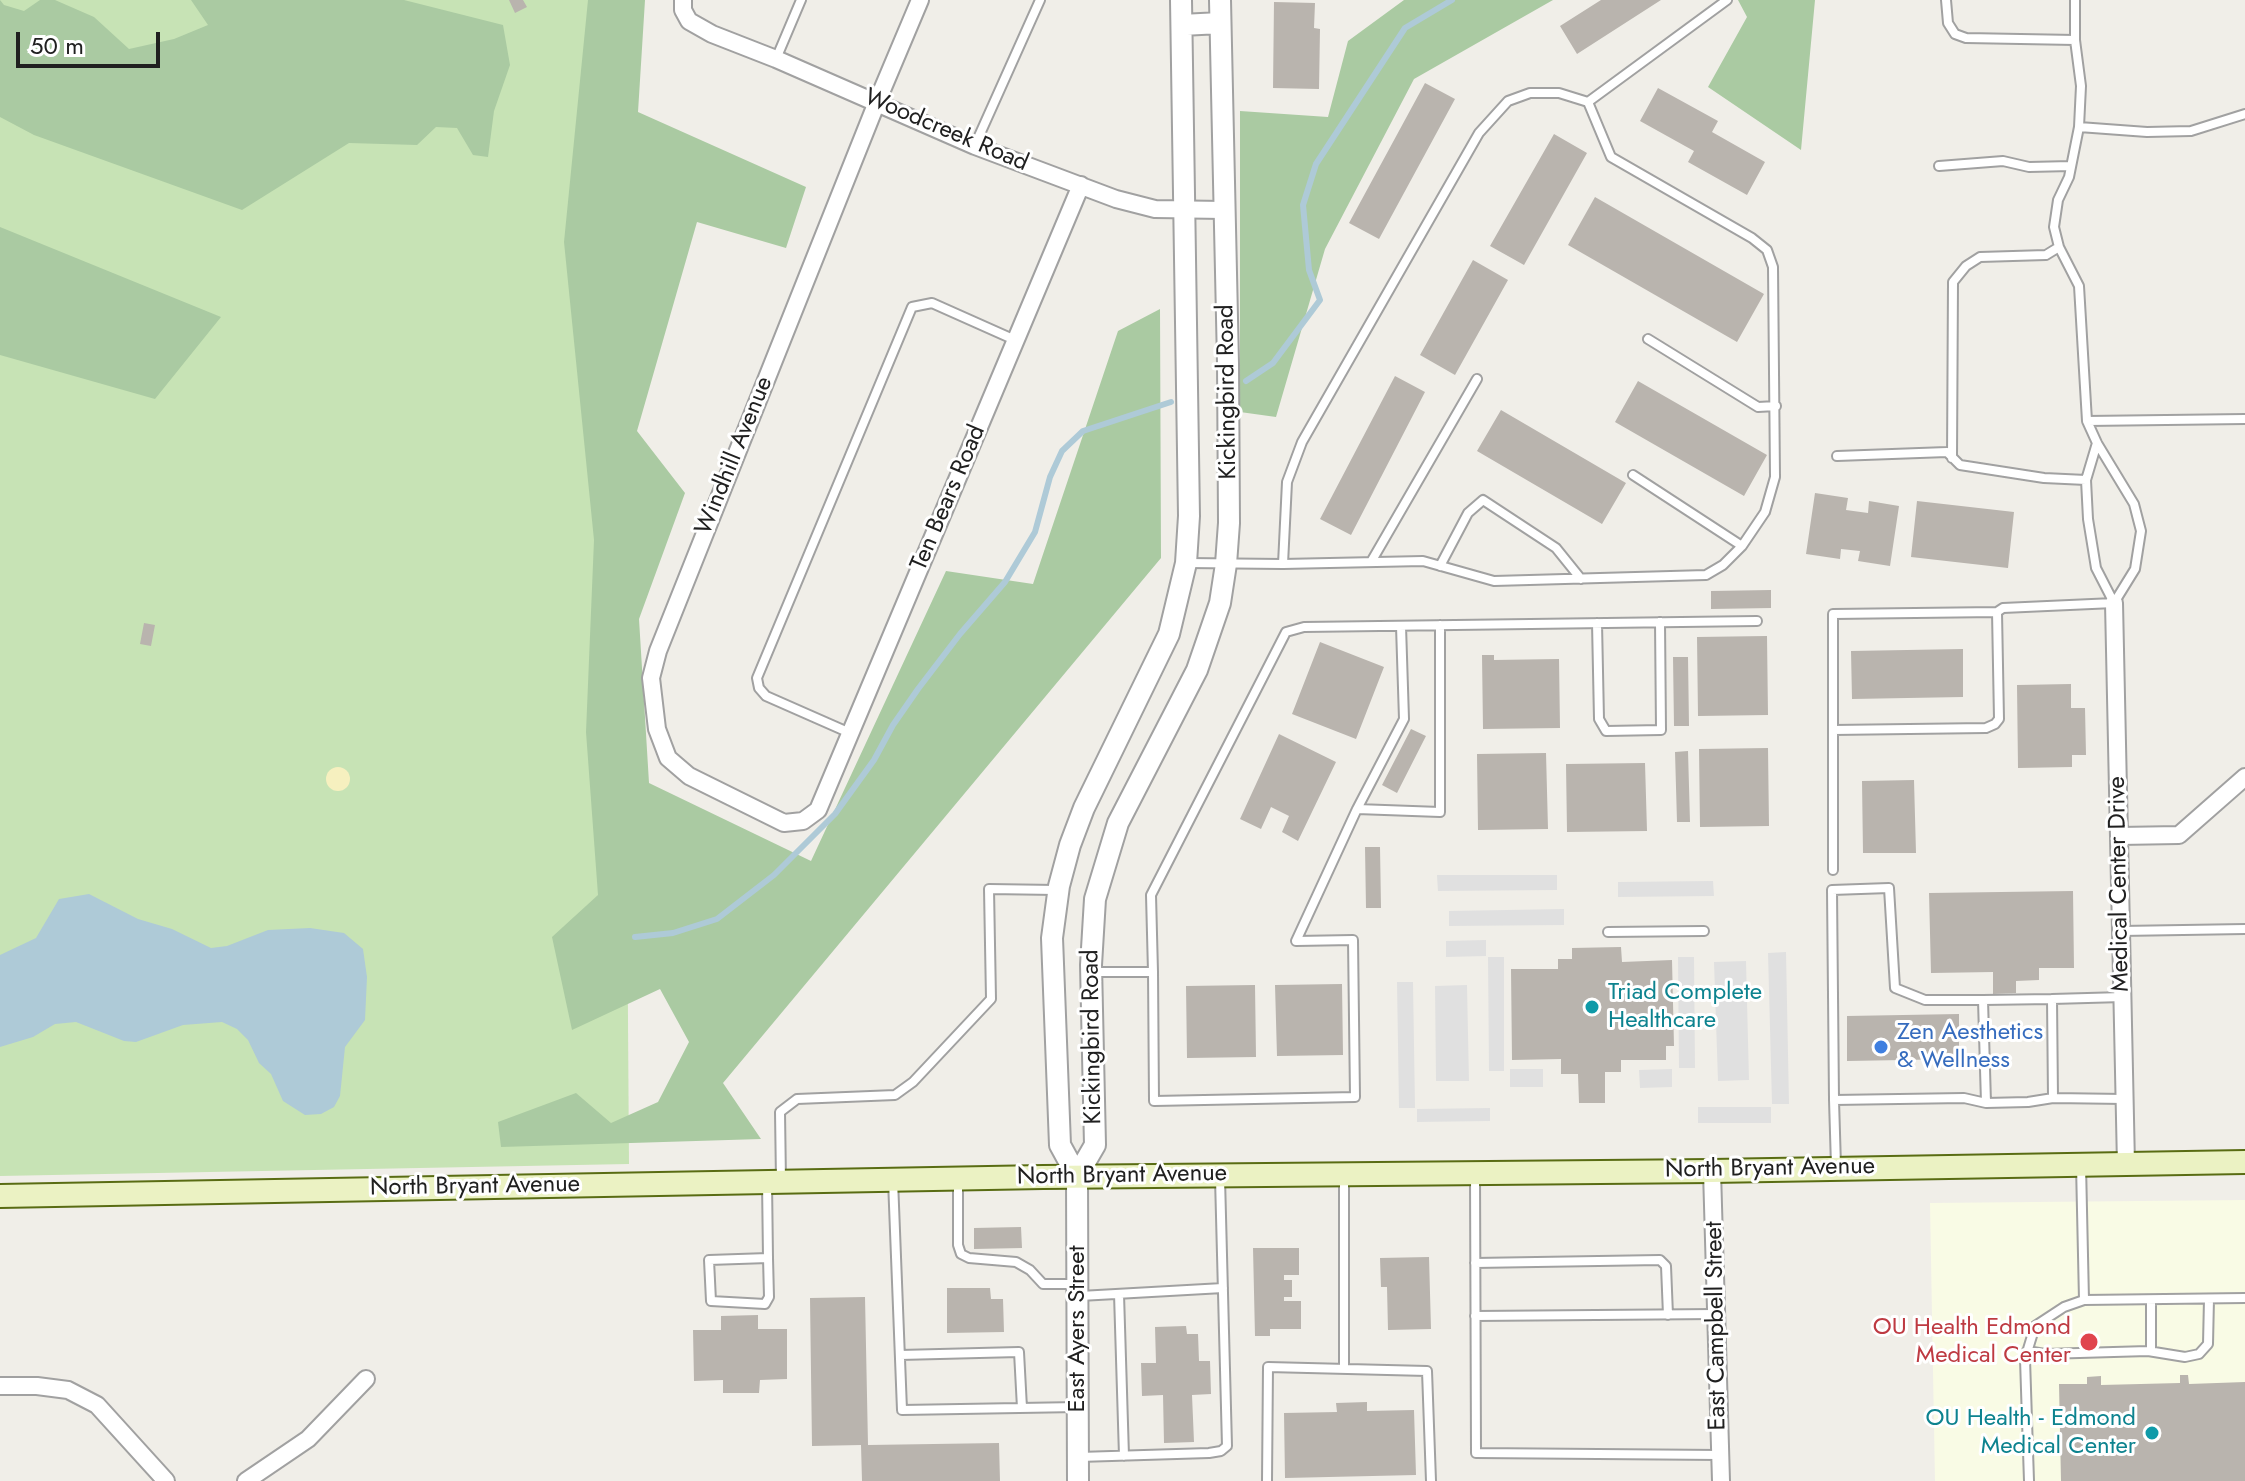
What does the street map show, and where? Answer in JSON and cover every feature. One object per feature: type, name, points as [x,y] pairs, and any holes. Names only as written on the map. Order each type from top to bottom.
[{"type":"main road","name":"North Bryant Avenue","points":[[0,1196],[1077,1176],[2126,1165],[2242,1157]]},
{"type":"street","name":"Windhill Avenue","points":[[818,810],[803,821],[784,823],[689,776],[668,758],[657,729],[651,678],[658,651],[920,0]]},
{"type":"street","name":"Kickingbird Road","points":[[1077,1176],[1060,1145],[1059,1136],[1052,938],[1059,890],[1070,845],[1084,808],[1169,634],[1186,563],[1189,516],[1181,0]]},
{"type":"street","name":"Kickingbird Road","points":[[1077,1176],[1095,1145],[1092,930],[1103,866],[1118,823],[1197,670],[1220,603],[1226,564],[1229,508],[1220,0]]},
{"type":"street","name":"Woodcreek Road","points":[[683,5],[689,21],[712,34],[975,146],[1116,199],[1155,209],[1224,210]]},
{"type":"street","points":[[1182,25],[1220,23]]},
{"type":"street","name":"Ten Bears Road","points":[[818,810],[1081,185]]},
{"type":"street","name":"Medical Center Drive","points":[[2114,603],[2126,1165]]},
{"type":"street","points":[[2119,836],[2179,835],[2245,777]]},
{"type":"street","name":"East Campbell Street","points":[[1712,1171],[1721,1481]]},
{"type":"street","name":"East Ayers Street","points":[[1077,1176],[1078,1481]]},
{"type":"street","points":[[246,1481],[308,1439],[366,1379]]},
{"type":"street","points":[[0,1386],[68,1390],[97,1405],[166,1481]]},
{"type":"lane","points":[[776,59],[801,0]]},
{"type":"lane","points":[[975,146],[1040,0]]},
{"type":"lane","points":[[1588,102],[1727,0]]},
{"type":"lane","points":[[1946,0],[1948,23],[1955,34],[1966,38],[2075,40]]},
{"type":"lane","points":[[2075,0],[2075,40],[2081,86],[2079,127],[2071,166],[2058,200],[2054,227],[2059,247],[2079,286],[2087,421],[2134,504],[2141,531],[2135,569],[2114,603]]},
{"type":"lane","points":[[1283,564],[1287,482],[1302,442],[1479,133],[1508,101],[1530,93],[1559,93],[1588,102]]},
{"type":"lane","points":[[1186,563],[1423,561],[1494,581],[1581,579],[1706,575],[1723,565],[1742,546],[1765,512],[1775,477],[1773,267],[1767,250],[1752,238],[1611,157],[1588,102]]},
{"type":"lane","points":[[2079,127],[2147,132],[2191,131],[2245,114]]},
{"type":"lane","points":[[1939,166],[2003,161],[2029,167],[2071,166]]},
{"type":"lane","points":[[1952,458],[1953,282],[1966,266],[1980,257],[2046,255],[2059,247]]},
{"type":"lane","points":[[850,733],[766,696],[759,688],[757,678],[912,307],[932,303],[1015,340]]},
{"type":"lane","points":[[1648,339],[1758,407],[1776,406]]},
{"type":"lane","points":[[1371,562],[1477,379]]},
{"type":"lane","points":[[2087,421],[2245,419]]},
{"type":"lane","points":[[2097,443],[2086,480],[2088,519],[2096,568],[2114,603]]},
{"type":"lane","points":[[1837,456],[1947,452],[1960,465],[2044,478],[2086,480]]},
{"type":"lane","points":[[1633,475],[1742,546]]},
{"type":"lane","points":[[1440,566],[1468,513],[1483,500],[1556,548],[1581,579]]},
{"type":"lane","points":[[1833,870],[1833,614],[1997,612],[2003,608],[2114,603]]},
{"type":"lane","points":[[1833,730],[1986,728],[1995,724],[1999,719],[1997,612]]},
{"type":"lane","points":[[1401,626],[1404,719],[1357,809],[1296,941],[1353,940],[1355,1097],[1154,1101],[1151,895],[1286,632],[1304,627],[1757,621]]},
{"type":"lane","points":[[1597,623],[1599,719],[1606,731],[1661,730],[1660,622]]},
{"type":"lane","points":[[1357,809],[1440,812],[1440,625]]},
{"type":"lane","points":[[1836,1169],[1832,890],[1889,888],[1895,988],[1925,1000],[2123,997]]},
{"type":"lane","points":[[768,1258],[709,1260],[711,1301],[765,1304],[769,1297],[768,1258],[780,1112],[797,1099],[895,1095],[913,1082],[991,999],[989,889],[1059,890]]},
{"type":"lane","points":[[2121,931],[2245,929]]},
{"type":"lane","points":[[1608,932],[1704,931]]},
{"type":"lane","points":[[1091,972],[1153,972]]},
{"type":"lane","points":[[2052,999],[2053,1098]]},
{"type":"lane","points":[[1983,1000],[1986,1103]]},
{"type":"lane","points":[[1834,1100],[1964,1098],[1986,1103],[2053,1098],[2125,1099]]},
{"type":"lane","points":[[2081,1165],[2084,1300]]},
{"type":"lane","points":[[1475,1172],[1476,1453],[1721,1455]]},
{"type":"lane","points":[[1343,1173],[1344,1367]]},
{"type":"lane","points":[[1078,1457],[1221,1451],[1227,1446],[1220,1174]]},
{"type":"lane","points":[[958,1178],[958,1245],[961,1254],[969,1258],[1016,1262],[1030,1270],[1043,1284],[1078,1290],[1119,1294],[1223,1288]]},
{"type":"lane","points":[[893,1179],[902,1410],[1078,1407]]},
{"type":"lane","points":[[1475,1263],[1660,1260],[1666,1266],[1668,1315]]},
{"type":"lane","points":[[1119,1294],[1124,1456]]},
{"type":"lane","points":[[2029,1481],[2027,1351],[2035,1326],[2064,1307],[2084,1300],[2245,1298]]},
{"type":"lane","points":[[2027,1351],[2045,1354],[2151,1351],[2185,1357],[2199,1354],[2208,1344],[2209,1299]]},
{"type":"lane","points":[[2151,1300],[2151,1351]]},
{"type":"lane","points":[[1475,1316],[1717,1314]]},
{"type":"lane","points":[[900,1355],[1019,1352],[1022,1408]]},
{"type":"lane","points":[[1267,1481],[1268,1367],[1427,1371],[1431,1481]]},
{"type":"shaded area","points":[[1437,875],[1557,875],[1557,890],[1438,891]]},
{"type":"shaded area","points":[[1713,881],[1714,896],[1618,897],[1618,882]]},
{"type":"shaded area","points":[[1564,909],[1564,925],[1449,926],[1449,911]]},
{"type":"shaded area","points":[[1486,940],[1486,956],[1446,957],[1446,941]]},
{"type":"shaded area","points":[[1786,952],[1789,1104],[1772,1104],[1768,953]]},
{"type":"shaded area","points":[[1488,957],[1504,957],[1504,1071],[1489,1071]]},
{"type":"shaded area","points":[[1678,957],[1694,957],[1695,1068],[1679,1068]]},
{"type":"shaded area","points":[[1746,961],[1749,1080],[1718,1081],[1714,962]]},
{"type":"shaded area","points":[[1397,982],[1413,982],[1415,1108],[1399,1108]]},
{"type":"shaded area","points":[[1467,985],[1469,1081],[1436,1081],[1435,986]]},
{"type":"shaded area","points":[[1510,1069],[1543,1069],[1543,1087],[1510,1087]]},
{"type":"shaded area","points":[[1672,1069],[1672,1087],[1640,1088],[1639,1070]]},
{"type":"shaded area","points":[[1698,1107],[1771,1107],[1771,1123],[1698,1123]]},
{"type":"shaded area","points":[[1490,1108],[1490,1121],[1417,1122],[1417,1109]]},
{"type":"shaded area","name":"OU Health Edmond Medical Center","points":[[2245,1200],[2245,1481],[1935,1481],[1930,1203]]},
{"type":"green space","points":[[0,0],[621,0],[629,1164],[0,1176]]},
{"type":"green space","points":[[0,0],[4,5],[24,11],[40,0],[55,0],[94,17],[129,49],[174,39],[208,25],[191,0],[404,0],[503,25],[510,65],[494,111],[488,157],[473,155],[457,128],[436,127],[417,145],[349,143],[242,210],[34,135],[0,117]]},
{"type":"green space","points":[[588,0],[645,0],[638,112],[806,187],[786,248],[697,222],[637,431],[685,493],[639,619],[649,783],[811,861],[946,571],[1033,584],[1118,331],[1160,309],[1161,558],[723,1083],[761,1139],[501,1147],[498,1122],[576,1093],[611,1123],[658,1102],[689,1042],[660,989],[572,1030],[552,937],[598,895],[586,732],[594,540],[564,242]]},
{"type":"green space","points":[[1404,0],[1553,0],[1414,79],[1325,249],[1276,417],[1240,412],[1240,111],[1328,117],[1348,41]]},
{"type":"green space","points":[[1738,0],[1815,0],[1801,150],[1708,87],[1747,17]]},
{"type":"green space","points":[[0,227],[221,317],[155,399],[0,355]]},
{"type":"sand","points":[[338,767],[347,770],[350,779],[347,788],[338,791],[329,788],[326,779],[329,770]]},
{"type":"water","points":[[89,894],[138,919],[172,929],[211,948],[227,946],[268,930],[310,928],[344,933],[363,949],[367,977],[365,1020],[345,1047],[340,1096],[334,1107],[321,1114],[305,1115],[283,1101],[271,1074],[259,1063],[248,1040],[237,1029],[222,1022],[183,1025],[136,1042],[124,1041],[76,1022],[55,1024],[33,1037],[0,1047],[0,955],[36,938],[59,899]]},
{"type":"building","points":[[509,0],[523,0],[527,7],[515,13]]},
{"type":"building","points":[[1601,0],[1661,0],[1577,54],[1560,26]]},
{"type":"building","points":[[1274,2],[1315,3],[1314,28],[1320,29],[1319,89],[1273,88]]},
{"type":"building","points":[[1425,83],[1455,99],[1379,239],[1349,223]]},
{"type":"building","points":[[1658,88],[1718,121],[1712,132],[1765,162],[1747,195],[1688,162],[1694,151],[1640,121]]},
{"type":"building","points":[[1554,134],[1587,153],[1524,265],[1490,246]]},
{"type":"building","points":[[1595,197],[1764,294],[1737,342],[1568,245]]},
{"type":"building","points":[[1473,260],[1508,280],[1455,375],[1420,355]]},
{"type":"building","points":[[1395,376],[1425,392],[1351,535],[1320,519]]},
{"type":"building","points":[[1638,381],[1767,455],[1744,496],[1615,422]]},
{"type":"building","points":[[1501,410],[1626,483],[1602,524],[1477,451]]},
{"type":"building","points":[[1815,493],[1848,498],[1846,510],[1868,513],[1869,501],[1899,506],[1890,566],[1858,561],[1860,551],[1841,549],[1840,559],[1806,554]]},
{"type":"building","points":[[1917,501],[2014,512],[2008,568],[1911,557]]},
{"type":"building","points":[[1771,590],[1771,608],[1711,609],[1711,591]]},
{"type":"building","points":[[144,623],[155,625],[151,646],[140,644]]},
{"type":"building","points":[[1767,636],[1768,715],[1698,716],[1697,637]]},
{"type":"building","points":[[1320,642],[1384,667],[1356,739],[1292,714]]},
{"type":"building","points":[[1963,649],[1963,697],[1852,699],[1851,651]]},
{"type":"building","points":[[1482,655],[1494,655],[1494,660],[1559,659],[1560,728],[1483,729]]},
{"type":"building","points":[[1673,657],[1688,657],[1689,726],[1674,726]]},
{"type":"building","points":[[2071,684],[2071,708],[2085,708],[2086,755],[2072,755],[2072,767],[2018,768],[2017,685]]},
{"type":"building","points":[[1411,729],[1426,736],[1397,793],[1382,785]]},
{"type":"building","points":[[1279,734],[1336,762],[1298,841],[1282,832],[1289,816],[1271,807],[1261,829],[1240,819]]},
{"type":"building","points":[[1768,748],[1769,826],[1700,827],[1699,749]]},
{"type":"building","points":[[1688,751],[1690,822],[1677,822],[1675,752]]},
{"type":"building","points":[[1546,753],[1548,829],[1478,830],[1477,754]]},
{"type":"building","points":[[1645,763],[1647,831],[1567,832],[1566,764]]},
{"type":"building","points":[[1914,780],[1916,853],[1863,853],[1862,781]]},
{"type":"building","points":[[1365,847],[1380,847],[1381,908],[1366,908]]},
{"type":"building","points":[[2073,891],[2074,968],[2039,968],[2039,980],[2016,981],[2016,993],[1993,994],[1993,972],[1931,973],[1929,893]]},
{"type":"building","name":"Triad Complete Healthcare","points":[[1621,947],[1622,962],[1672,960],[1674,1046],[1666,1046],[1666,1060],[1621,1060],[1621,1072],[1605,1072],[1605,1103],[1579,1103],[1578,1074],[1561,1074],[1561,1059],[1512,1060],[1511,969],[1558,969],[1558,959],[1572,959],[1572,948]]},
{"type":"building","points":[[1342,984],[1343,1055],[1277,1056],[1275,985]]},
{"type":"building","points":[[1255,985],[1256,1057],[1187,1058],[1186,986]]},
{"type":"building","points":[[1959,1014],[1959,1059],[1847,1061],[1847,1016]]},
{"type":"building","points":[[1021,1227],[1022,1248],[974,1249],[974,1228]]},
{"type":"building","points":[[1253,1248],[1299,1248],[1299,1275],[1284,1275],[1284,1280],[1292,1280],[1292,1297],[1284,1297],[1284,1301],[1301,1301],[1301,1329],[1270,1329],[1270,1336],[1255,1336]]},
{"type":"building","points":[[1429,1257],[1431,1329],[1388,1330],[1387,1287],[1381,1287],[1380,1258]]},
{"type":"building","points":[[947,1288],[990,1288],[991,1299],[1003,1299],[1004,1332],[947,1333]]},
{"type":"building","points":[[865,1297],[868,1445],[999,1443],[1000,1481],[862,1481],[861,1445],[812,1446],[810,1298]]},
{"type":"building","points":[[758,1315],[758,1329],[787,1329],[787,1379],[760,1380],[759,1393],[723,1393],[723,1380],[694,1381],[693,1330],[721,1330],[721,1316]]},
{"type":"building","points":[[1186,1326],[1187,1334],[1198,1334],[1199,1361],[1210,1361],[1211,1394],[1192,1395],[1194,1442],[1164,1443],[1163,1395],[1142,1396],[1141,1363],[1156,1363],[1155,1327]]},
{"type":"building","name":"OU Health - Edmond Medical Center","points":[[2180,1375],[2188,1375],[2189,1384],[2245,1382],[2245,1481],[2061,1481],[2059,1384],[2087,1384],[2087,1377],[2101,1376],[2101,1385],[2180,1383]]},
{"type":"building","points":[[1367,1402],[1367,1411],[1414,1410],[1416,1475],[1285,1478],[1284,1413],[1337,1412],[1336,1403]]},
{"type":"waterway","points":[[1246,381],[1273,363],[1320,300],[1309,270],[1303,205],[1316,164],[1405,28],[1452,0]]},
{"type":"waterway","points":[[635,937],[673,933],[717,919],[774,875],[835,814],[874,760],[918,689],[1005,582],[1035,532],[1050,477],[1062,451],[1083,431],[1171,402]]},
{"type":"place","name":"Triad Complete Healthcare","points":[[1592,1007]]},
{"type":"place","name":"Zen Aesthetics & Wellness","points":[[1881,1047]]},
{"type":"place","name":"OU Health Edmond Medical Center","points":[[2089,1342]]},
{"type":"place","name":"OU Health - Edmond Medical Center","points":[[2152,1433]]}]
